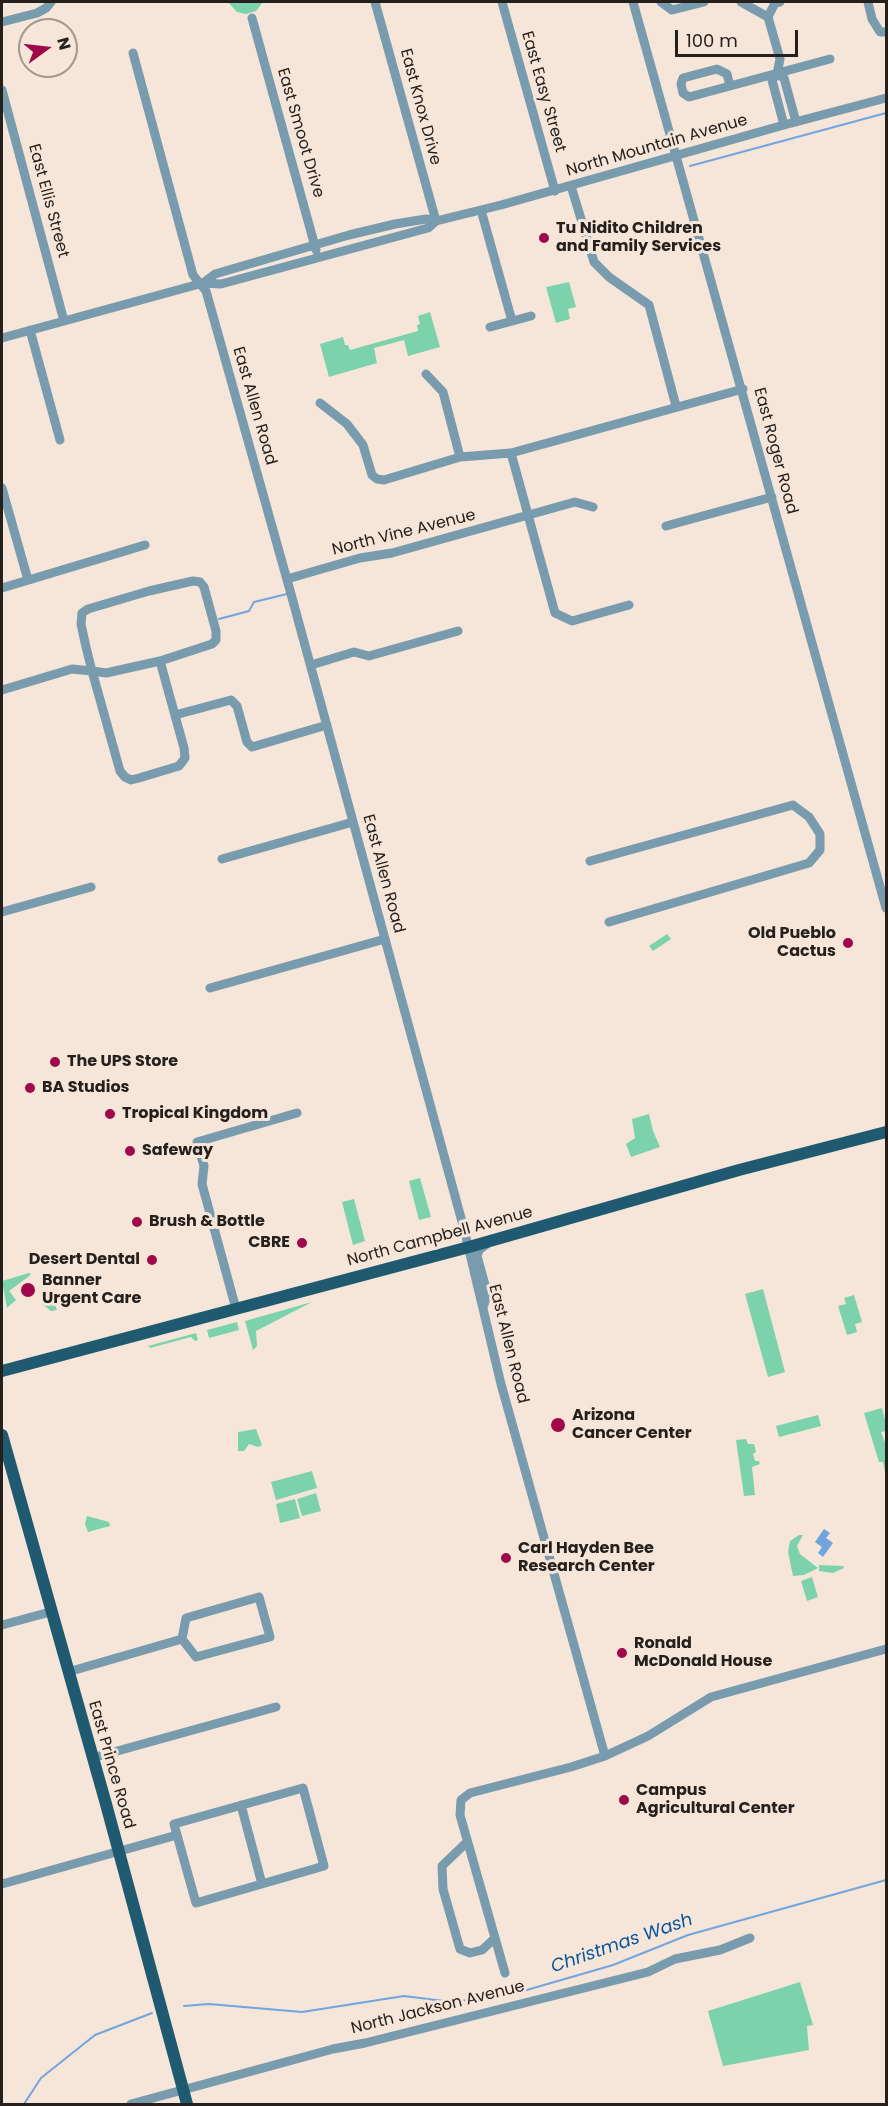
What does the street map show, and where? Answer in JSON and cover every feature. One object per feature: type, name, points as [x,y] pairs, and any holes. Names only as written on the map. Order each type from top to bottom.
[{"type":"main road","name":"North Campbell Avenue","points":[[2,1371],[469,1247],[739,1170],[886,1132]]},
{"type":"main road","name":"East Prince Road","points":[[2,1435],[187,2104]]},
{"type":"street","name":"East Knox Drive","points":[[375,2],[435,221]]},
{"type":"street","name":"East Easy Street","points":[[502,2],[555,191]]},
{"type":"street","name":"East Roger Road","points":[[633,2],[743,388],[886,908]]},
{"type":"street","points":[[662,2],[672,10],[704,2]]},
{"type":"street","points":[[741,2],[768,16]]},
{"type":"street","points":[[780,2],[775,3],[768,16],[780,59],[777,74],[772,80],[784,125]]},
{"type":"street","points":[[868,2],[872,19],[880,32],[886,32]]},
{"type":"street","points":[[2,22],[37,13],[53,4]]},
{"type":"street","name":"East Smoot Drive","points":[[252,18],[318,257]]},
{"type":"street","name":"East Allen Road","points":[[133,53],[193,276],[202,283],[206,291],[311,665],[469,1247],[501,1384],[605,1756]]},
{"type":"street","points":[[730,86],[727,74],[717,69],[683,78],[681,84],[683,93],[689,97],[777,74],[830,59]]},
{"type":"street","points":[[777,74],[784,78],[796,122]]},
{"type":"street","name":"East Ellis Street","points":[[2,90],[64,321]]},
{"type":"street","name":"North Mountain Avenue","points":[[202,283],[214,274],[315,245],[395,224],[426,219],[435,221],[555,191],[886,98]]},
{"type":"street","points":[[571,186],[594,262],[609,277],[649,304],[676,406]]},
{"type":"street","points":[[481,210],[512,321]]},
{"type":"street","name":"North Mountain Avenue","points":[[2,338],[202,283],[221,284],[428,228],[435,221]]},
{"type":"street","points":[[280,255],[283,267]]},
{"type":"street","points":[[490,327],[531,315]]},
{"type":"street","points":[[30,330],[60,440]]},
{"type":"street","points":[[426,374],[443,392],[460,458]]},
{"type":"street","points":[[320,402],[347,424],[363,446],[372,475],[384,480],[460,458],[511,453],[743,388]]},
{"type":"street","points":[[511,453],[555,613],[572,621],[629,605]]},
{"type":"street","points":[[2,488],[28,580]]},
{"type":"street","points":[[666,526],[772,496]]},
{"type":"street","name":"North Vine Avenue","points":[[287,579],[360,558],[392,553],[575,502],[593,507]]},
{"type":"street","points":[[2,588],[145,545]]},
{"type":"street","points":[[2,690],[72,669],[92,671],[106,673],[160,661],[213,644],[216,640],[216,632],[204,587],[197,581],[149,591],[85,610],[80,618],[92,671],[120,771],[131,780],[183,763],[184,751],[160,661]]},
{"type":"street","points":[[311,665],[354,652],[369,656],[458,631]]},
{"type":"street","points":[[175,715],[231,700],[237,706],[247,742],[252,747],[327,725]]},
{"type":"street","points":[[590,861],[793,805],[809,817],[820,834],[820,850],[809,864],[609,922]]},
{"type":"street","points":[[222,859],[353,822]]},
{"type":"street","points":[[2,912],[91,887]]},
{"type":"street","points":[[210,988],[386,939]]},
{"type":"street","points":[[236,1309],[202,1184],[204,1166],[197,1142],[297,1113]]},
{"type":"street","points":[[484,1305],[487,1292],[477,1256],[484,1246],[493,1240]]},
{"type":"street","points":[[259,1597],[270,1637],[196,1657],[182,1639],[186,1618],[259,1597]]},
{"type":"street","points":[[2,1625],[50,1612]]},
{"type":"street","points":[[68,1672],[182,1639]]},
{"type":"street","points":[[506,1972],[467,1842],[460,1815],[461,1800],[470,1793],[605,1756],[648,1736],[711,1697],[886,1649]]},
{"type":"street","points":[[92,1758],[276,1707]]},
{"type":"street","points":[[303,1788],[324,1866],[196,1903],[174,1824],[240,1805],[303,1788]]},
{"type":"street","points":[[240,1805],[262,1884]]},
{"type":"street","points":[[2,1884],[177,1835]]},
{"type":"street","points":[[467,1842],[442,1866],[443,1889],[460,1949],[470,1953],[482,1950],[495,1938]]},
{"type":"street","name":"North Jackson Avenue","points":[[131,2104],[333,2049],[648,1972],[675,1959],[720,1950],[750,1938]]},
{"type":"green space","points":[[228,2],[263,2],[256,11],[246,14],[237,12]]},
{"type":"green space","points":[[569,282],[576,307],[568,309],[570,319],[556,323],[546,287]]},
{"type":"green space","points":[[430,312],[440,347],[408,356],[404,340],[374,348],[377,363],[329,377],[320,344],[343,337],[345,345],[348,345],[350,350],[418,331],[417,325],[420,324],[418,316]]},
{"type":"green space","points":[[667,934],[671,939],[653,951],[649,946]]},
{"type":"green space","points":[[649,1114],[660,1147],[631,1157],[626,1144],[635,1138],[632,1119]]},
{"type":"green space","points":[[420,1178],[431,1217],[419,1220],[409,1181]]},
{"type":"green space","points":[[354,1199],[365,1241],[353,1245],[342,1202]]},
{"type":"green space","points":[[31,1274],[28,1277],[9,1291],[16,1300],[7,1308],[2,1281]]},
{"type":"green space","points":[[763,1289],[785,1372],[768,1377],[745,1294]]},
{"type":"green space","points":[[51,1294],[57,1310],[51,1311],[42,1304]]},
{"type":"green space","points":[[854,1295],[862,1322],[855,1324],[857,1332],[847,1335],[838,1306],[846,1304],[844,1298]]},
{"type":"green space","points":[[312,1302],[256,1331],[257,1346],[253,1350],[245,1321]]},
{"type":"green space","points":[[237,1322],[239,1330],[209,1338],[207,1330]]},
{"type":"green space","points":[[196,1333],[198,1340],[195,1341],[191,1337],[150,1348],[148,1346]]},
{"type":"green space","points":[[882,1408],[886,1424],[886,1431],[881,1432],[886,1445],[886,1477],[883,1462],[879,1462],[864,1413]]},
{"type":"green space","points":[[818,1415],[821,1426],[779,1437],[776,1426]]},
{"type":"green space","points":[[256,1429],[262,1445],[258,1447],[249,1444],[244,1451],[238,1451],[238,1432]]},
{"type":"green space","points":[[746,1439],[748,1444],[754,1444],[755,1461],[759,1461],[760,1464],[752,1467],[755,1495],[744,1496],[736,1440]]},
{"type":"green space","points":[[312,1471],[317,1488],[276,1500],[271,1482]]},
{"type":"green space","points":[[316,1493],[321,1511],[302,1516],[297,1499]]},
{"type":"green space","points":[[295,1499],[300,1518],[280,1523],[276,1504]]},
{"type":"green space","points":[[87,1516],[109,1522],[110,1526],[88,1532],[85,1524]]},
{"type":"green space","points":[[803,1535],[797,1546],[800,1554],[818,1568],[804,1575],[793,1576],[788,1552],[790,1541]]},
{"type":"green space","points":[[819,1565],[843,1566],[844,1568],[833,1573],[819,1571]]},
{"type":"green space","points":[[812,1577],[818,1597],[807,1601],[801,1581]]},
{"type":"green space","points":[[800,1982],[813,2025],[807,2026],[809,2050],[723,2066],[708,2011]]},
{"type":"water","points":[[824,1529],[830,1533],[826,1538],[833,1543],[823,1557],[818,1553],[822,1547],[815,1542]]},
{"type":"waterway","points":[[690,166],[886,113]]},
{"type":"waterway","points":[[219,619],[249,611],[254,602],[287,594]]},
{"type":"waterway","name":"Christmas Wash","points":[[184,2006],[209,2004],[302,2012],[404,1996],[452,2002],[513,1994],[613,1965],[688,1935],[886,1880]]},
{"type":"waterway","name":"Christmas Wash","points":[[24,2104],[41,2078],[95,2035],[152,2013]]},
{"type":"place","name":"Tu Nidito Children and Family Services","points":[[544,238]]},
{"type":"place","name":"Old Pueblo Cactus","points":[[848,943]]},
{"type":"place","name":"The UPS Store","points":[[55,1062]]},
{"type":"place","name":"BA Studios","points":[[30,1088]]},
{"type":"place","name":"Tropical Kingdom","points":[[110,1114]]},
{"type":"place","name":"Safeway","points":[[130,1151]]},
{"type":"place","name":"Brush & Bottle","points":[[137,1222]]},
{"type":"place","name":"CBRE","points":[[302,1243]]},
{"type":"place","name":"Desert Dental","points":[[152,1260]]},
{"type":"place","name":"Banner Urgent Care","points":[[28,1290]]},
{"type":"place","name":"Arizona Cancer Center","points":[[558,1425]]},
{"type":"place","name":"Carl Hayden Bee Research Center","points":[[506,1558]]},
{"type":"place","name":"Ronald McDonald House","points":[[622,1653]]},
{"type":"place","name":"Campus Agricultural Center","points":[[624,1800]]}]
